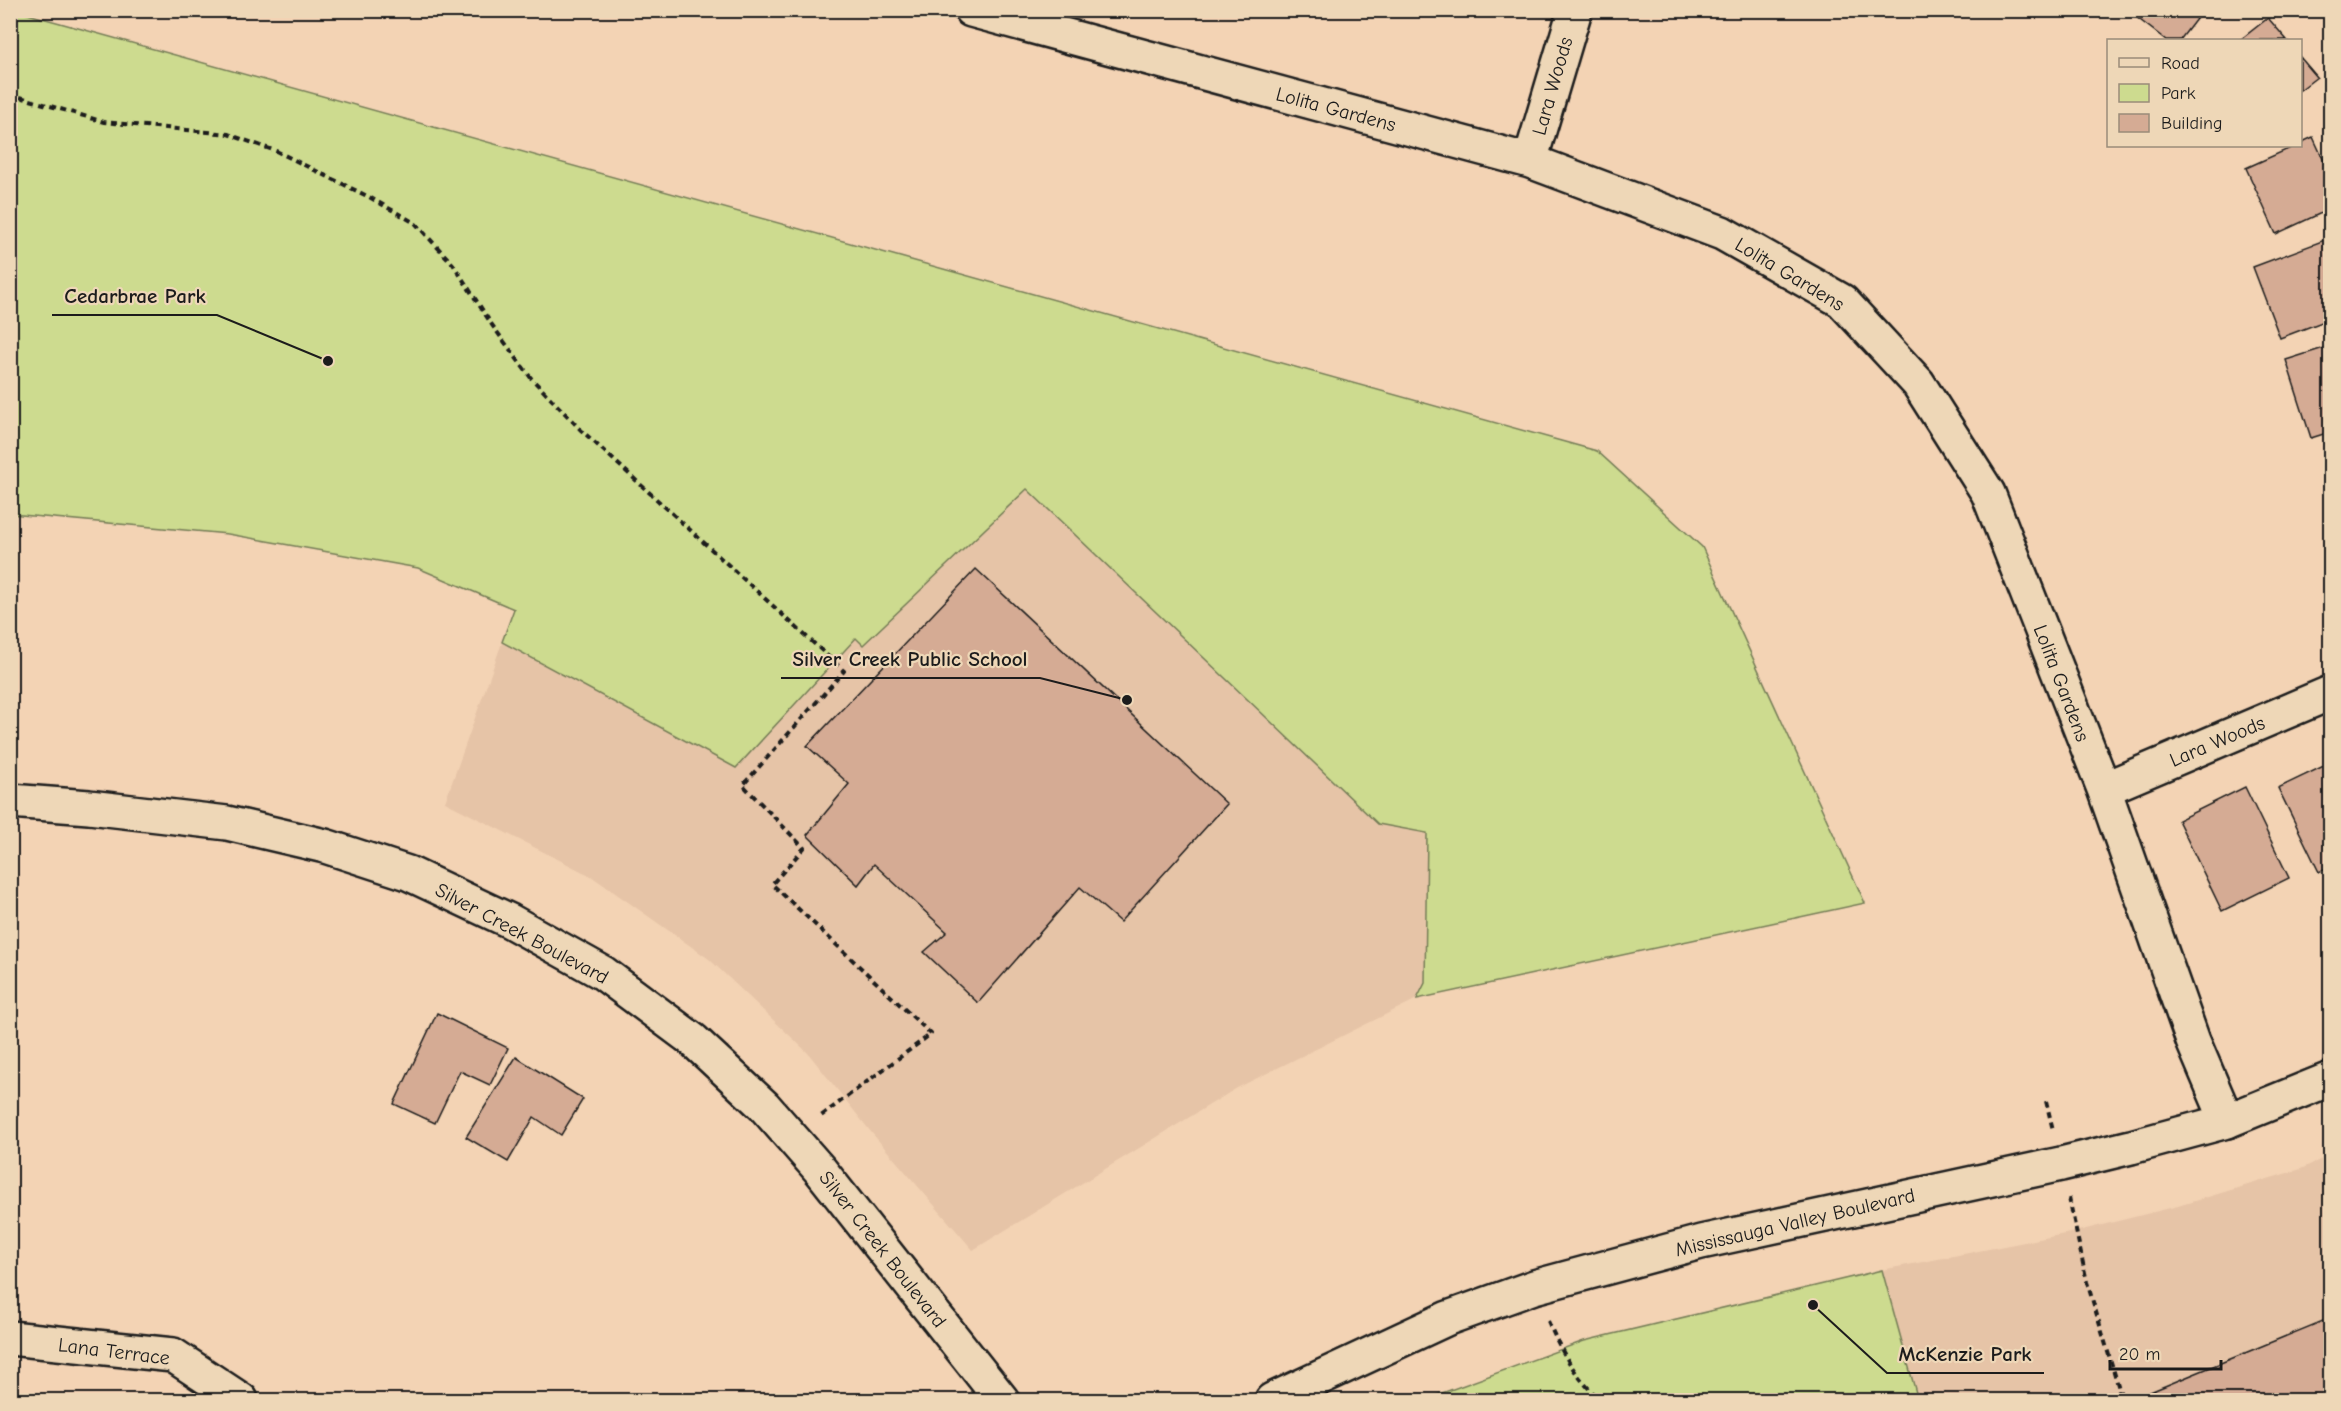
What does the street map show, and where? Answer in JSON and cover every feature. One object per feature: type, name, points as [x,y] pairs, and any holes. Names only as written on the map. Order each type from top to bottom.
[{"type":"street","name":"Lolita Gardens","points":[[971,10],[1004,15],[1530,160],[1722,233],[1842,301],[1918,383],[1988,493],[2104,789],[2193,1041],[2227,1121]]},
{"type":"street","name":"Lara Woods","points":[[1530,160],[1575,10]]},
{"type":"street","name":"Lara Woods","points":[[2104,789],[2331,693]]},
{"type":"street","name":"Silver Creek Boulevard","points":[[10,801],[89,807],[227,823],[325,846],[408,873],[510,921],[603,973],[693,1040],[764,1106],[821,1171],[1002,1401]]},
{"type":"street","name":"Mississauga Valley Boulevard","points":[[1272,1401],[1448,1318],[1534,1287],[1701,1242],[2061,1164],[2227,1121],[2331,1079]]},
{"type":"street","name":"Lana Terrace","points":[[10,1338],[172,1355],[241,1401]]},
{"type":"path","points":[[10,94],[104,122],[228,134],[276,151],[369,196],[415,223],[453,264],[492,325],[531,378],[581,430],[844,671],[744,785],[804,848],[772,884],[931,1034],[835,1104],[794,1139]]},
{"type":"path","points":[[2046,1101],[2055,1140]]},
{"type":"path","points":[[2069,1195],[2086,1282],[2120,1392],[2088,1401]]},
{"type":"path","points":[[1534,1287],[1558,1345],[1575,1374],[1601,1401]]},
{"type":"shaded area","points":[[892,254],[1597,451],[1702,547],[1865,903],[1417,999],[1237,1088],[973,1250],[871,1132],[808,1053],[709,959],[591,876],[445,802],[514,609]]},
{"type":"shaded area","points":[[2330,1155],[2330,1400],[1918,1400],[1882,1270],[2070,1233],[2178,1206],[2301,1169]]},
{"type":"green space","points":[[10,11],[17,11],[1597,451],[1702,547],[1865,903],[1417,999],[1425,983],[1427,833],[1378,824],[1027,489],[863,645],[856,638],[736,768],[502,642],[514,609],[418,568],[228,534],[11,514]]},
{"type":"green space","points":[[1882,1270],[1918,1400],[1423,1400],[1584,1341]]},
{"type":"building","points":[[2127,10],[2203,10],[2181,39],[2165,39]]},
{"type":"building","points":[[2268,18],[2286,39],[2241,39]]},
{"type":"building","points":[[2302,59],[2317,77],[2302,88]]},
{"type":"building","points":[[2313,137],[2330,174],[2330,209],[2276,234],[2246,168],[2293,147],[2302,147],[2302,142]]},
{"type":"building","points":[[2330,238],[2330,319],[2280,338],[2253,267]]},
{"type":"building","points":[[2330,346],[2330,432],[2311,438],[2286,360]]},
{"type":"building","points":[[976,569],[1227,804],[1120,922],[1080,887],[978,1003],[924,952],[947,932],[874,864],[858,885],[807,835],[849,784],[807,746]]},
{"type":"building","points":[[2330,763],[2330,866],[2319,872],[2278,788]]},
{"type":"building","points":[[2245,787],[2289,878],[2222,911],[2178,820]]},
{"type":"building","points":[[437,1013],[508,1048],[490,1085],[460,1071],[435,1123],[394,1104]]},
{"type":"building","points":[[516,1057],[583,1099],[561,1135],[534,1117],[508,1162],[466,1137]]},
{"type":"building","points":[[2330,1318],[2330,1400],[2139,1400],[2138,1397]]},
{"type":"place","name":"Cedarbrae Park","points":[[328,361]]},
{"type":"place","name":"Silver Creek Public School","points":[[1127,700]]},
{"type":"place","name":"McKenzie Park","points":[[1813,1305]]}]
